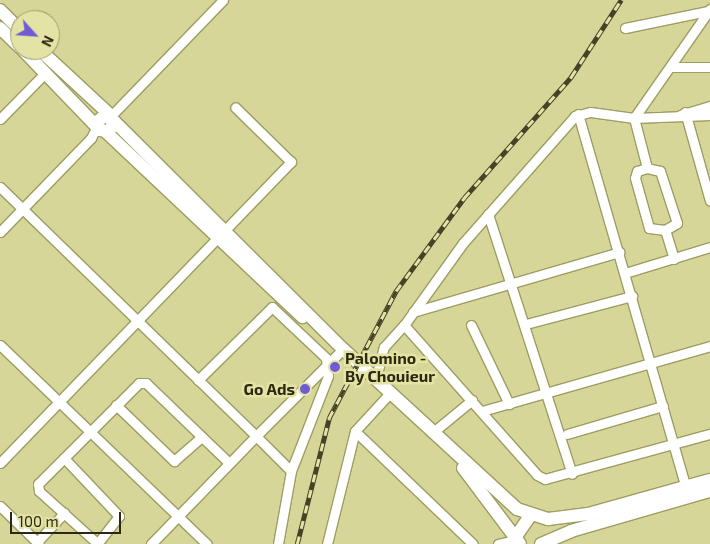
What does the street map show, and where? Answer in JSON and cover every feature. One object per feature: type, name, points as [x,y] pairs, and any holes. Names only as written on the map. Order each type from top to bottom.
[{"type":"main road","points":[[0,10],[10,20]]},
{"type":"main road","points":[[0,28],[10,38]]},
{"type":"main road","points":[[33,60],[101,128],[220,234]]},
{"type":"main road","points":[[51,60],[111,117],[280,299],[340,354],[390,393]]},
{"type":"main road","points":[[101,128],[111,117]]},
{"type":"main road","points":[[280,299],[376,378],[455,456],[530,516],[548,519],[588,514],[710,480]]},
{"type":"main road","points":[[455,456],[516,541],[530,516]]},
{"type":"main road","points":[[542,544],[571,530],[710,491]]},
{"type":"main road","points":[[542,544],[548,519]]},
{"type":"street","points":[[111,117],[223,0]]},
{"type":"street","points":[[625,28],[709,10]]},
{"type":"street","points":[[634,118],[672,67],[709,10]]},
{"type":"street","points":[[672,67],[710,67]]},
{"type":"street","points":[[0,119],[46,72]]},
{"type":"street","points":[[683,115],[710,106]]},
{"type":"street","points":[[0,463],[138,323],[220,234],[291,162],[235,107]]},
{"type":"street","points":[[578,114],[634,118],[710,115]]},
{"type":"street","points":[[376,378],[384,347],[404,325],[488,214],[578,114]]},
{"type":"street","points":[[578,114],[686,487]]},
{"type":"street","points":[[683,115],[706,174],[710,201]]},
{"type":"street","points":[[634,118],[647,168]]},
{"type":"street","points":[[0,232],[101,128]]},
{"type":"street","points":[[647,168],[660,171],[677,223],[665,230],[649,228],[635,178],[637,171],[647,168]]},
{"type":"street","points":[[0,187],[291,471]]},
{"type":"street","points":[[488,214],[513,282],[572,474]]},
{"type":"street","points":[[665,230],[674,259]]},
{"type":"street","points":[[625,273],[710,247]]},
{"type":"street","points":[[413,312],[619,252]]},
{"type":"street","points":[[526,324],[632,296]]},
{"type":"street","points":[[198,380],[280,299],[329,364],[328,376],[291,471],[278,544]]},
{"type":"street","points":[[404,325],[537,475],[550,480],[710,434]]},
{"type":"street","points":[[471,325],[509,404]]},
{"type":"street","points":[[0,346],[207,544]]},
{"type":"street","points":[[482,411],[710,346]]},
{"type":"street","points":[[150,544],[228,463],[340,354]]},
{"type":"street","points":[[64,458],[119,516],[98,544],[37,486],[90,431],[116,405],[144,382],[228,463]]},
{"type":"street","points":[[327,544],[355,431],[390,393]]},
{"type":"street","points":[[432,433],[472,400]]},
{"type":"street","points":[[116,405],[174,461],[202,438]]},
{"type":"street","points":[[567,434],[663,406]]},
{"type":"street","points":[[355,431],[473,544]]},
{"type":"street","points":[[0,506],[38,543],[64,513]]},
{"type":"street","points":[[498,544],[516,541]]},
{"type":"railway","points":[[297,544],[329,418],[396,291],[464,198],[571,77],[621,0]]},
{"type":"place","name":"Palomino - By Chouieur","points":[[335,367]]},
{"type":"place","name":"Go Ads","points":[[305,389]]}]
